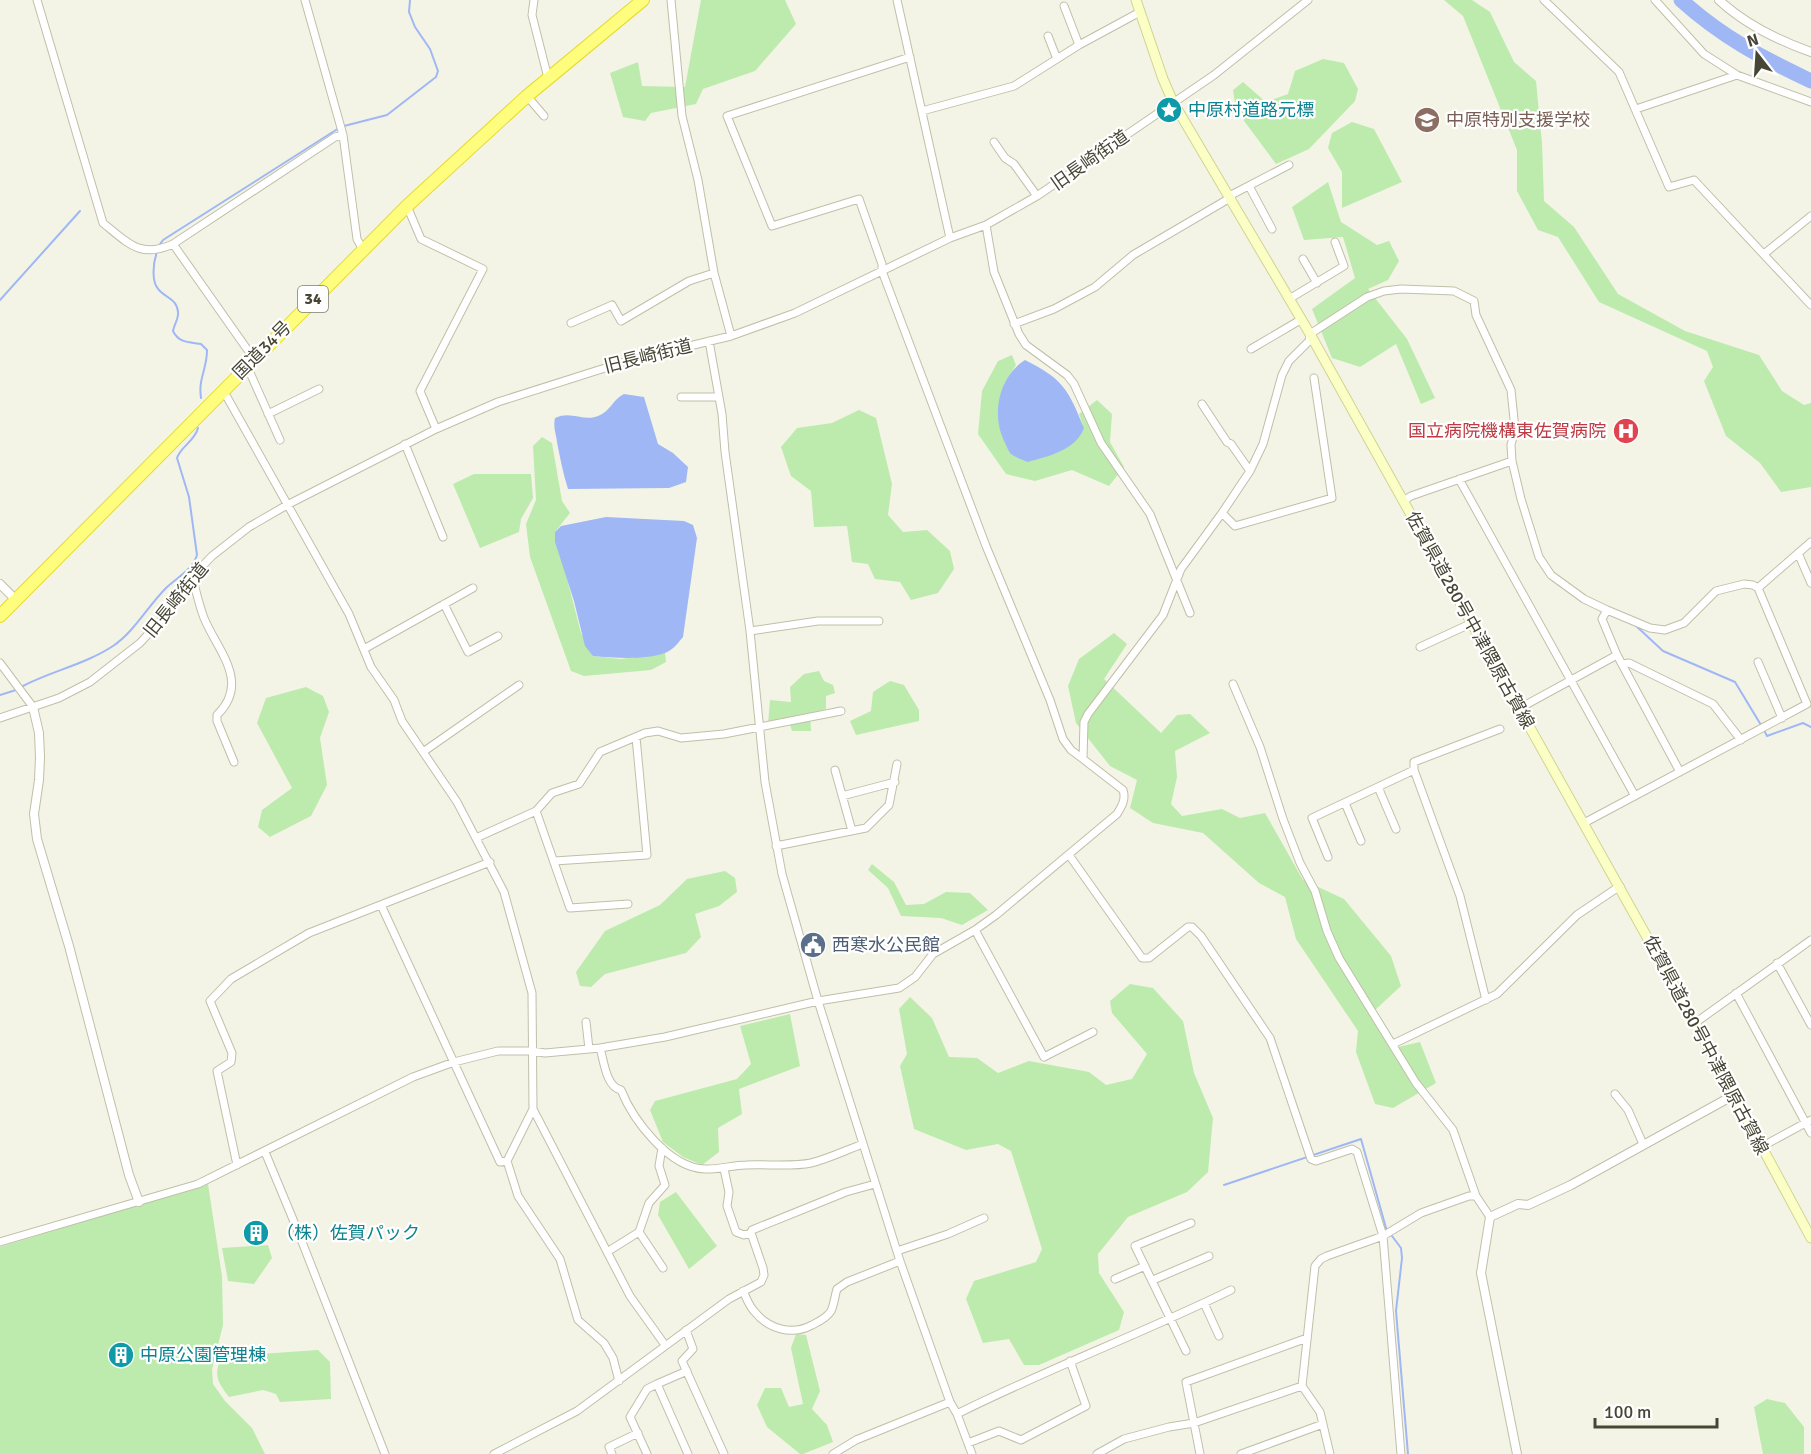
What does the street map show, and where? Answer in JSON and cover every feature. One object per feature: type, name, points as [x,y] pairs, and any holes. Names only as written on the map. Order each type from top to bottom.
[{"type":"highway","name":"国道34号","points":[[0,616],[362,249],[527,96],[643,0]]},
{"type":"main road","name":"佐賀県道280号中津隈原古賀線","points":[[1136,0],[1173,102],[1310,334],[1620,886],[1811,1238]]},
{"type":"street","points":[[37,0],[103,223],[131,247],[151,251],[173,244],[335,137],[343,135]]},
{"type":"street","points":[[305,0],[343,135],[357,239],[362,249]]},
{"type":"street","points":[[534,0],[532,15],[548,78]]},
{"type":"street","points":[[671,0],[682,116],[698,180],[714,273],[731,336]]},
{"type":"street","points":[[897,0],[950,238]]},
{"type":"street","name":"旧長崎街道","points":[[0,718],[59,698],[90,682],[140,643],[174,606],[192,577],[212,556],[249,527],[287,505],[405,444],[498,402],[627,361],[731,336],[795,313],[950,238],[986,225],[1037,196],[1214,75],[1308,0]]},
{"type":"street","points":[[1544,0],[1619,72],[1669,187],[1694,180],[1811,305]]},
{"type":"street","points":[[1654,0],[1704,54],[1737,75],[1811,102]]},
{"type":"street","points":[[1719,0],[1748,24],[1785,43],[1811,52]]},
{"type":"street","points":[[1064,6],[1079,45]]},
{"type":"street","points":[[922,111],[1014,86],[1079,45],[1140,12]]},
{"type":"street","points":[[1048,36],[1057,59]]},
{"type":"street","points":[[0,1242],[198,1184],[413,1077],[454,1062],[498,1051],[545,1053],[600,1048],[712,1028],[818,1001],[899,988],[915,977],[933,954],[975,930],[1117,814],[1123,804],[1125,795],[1123,790],[1071,750],[1063,739],[1050,700],[986,546],[882,271],[882,264],[859,199],[772,226],[727,116],[910,57]]},
{"type":"street","points":[[1636,109],[1737,75]]},
{"type":"street","points":[[527,96],[544,116]]},
{"type":"street","points":[[994,142],[1005,158],[1014,164],[1037,196]]},
{"type":"street","points":[[1014,324],[1054,309],[1095,287],[1133,255],[1230,198],[1233,194],[1289,165]]},
{"type":"street","points":[[1249,186],[1272,229]]},
{"type":"street","points":[[407,206],[421,239],[483,269],[420,391],[436,429]]},
{"type":"street","points":[[1764,254],[1811,216]]},
{"type":"street","points":[[986,225],[994,272],[1014,324],[1026,345],[1067,375],[1074,384],[1101,443],[1150,514],[1190,613]]},
{"type":"street","points":[[1289,299],[1344,266],[1335,242]]},
{"type":"street","points":[[173,244],[250,362],[268,414],[280,440]]},
{"type":"street","points":[[1303,259],[1317,283]]},
{"type":"street","points":[[572,322],[612,305],[621,321],[689,281],[714,273]]},
{"type":"street","points":[[1083,759],[1084,722],[1088,714],[1163,615],[1181,569],[1250,471],[1263,444],[1282,375],[1289,361],[1308,341],[1310,334],[1367,297],[1384,291],[1401,289],[1455,291],[1474,301],[1476,315],[1511,390],[1515,429],[1511,445],[1512,461],[1539,557],[1551,575],[1584,598],[1650,628],[1671,629],[1684,623],[1716,591],[1744,584],[1753,585],[1758,588],[1807,704],[1584,823]]},
{"type":"street","points":[[1251,349],[1302,320]]},
{"type":"street","points":[[709,341],[723,414],[725,452],[750,632],[765,782],[782,874],[818,1001],[900,1261],[950,1402],[972,1454]]},
{"type":"street","points":[[1222,513],[1235,526],[1332,498],[1314,378]]},
{"type":"street","points":[[268,414],[319,389]]},
{"type":"street","points":[[223,390],[349,614],[371,668],[394,700],[402,721],[457,802],[504,891],[532,993],[533,1109],[630,1296],[665,1345]]},
{"type":"street","points":[[681,397],[718,397]]},
{"type":"street","points":[[1202,404],[1227,442],[1232,444],[1250,471]]},
{"type":"street","points":[[405,444],[443,537]]},
{"type":"street","points":[[1403,501],[1512,461]]},
{"type":"street","points":[[1459,479],[1635,796]]},
{"type":"street","points":[[1758,588],[1811,542]]},
{"type":"street","points":[[1798,553],[1811,584]]},
{"type":"street","points":[[192,577],[204,618],[224,653],[233,690],[226,706],[217,715],[217,722],[234,762]]},
{"type":"street","points":[[0,585],[16,600]]},
{"type":"street","points":[[364,649],[473,588]]},
{"type":"street","points":[[444,604],[468,652],[498,636]]},
{"type":"street","points":[[1607,610],[1602,619],[1617,655],[1680,772]]},
{"type":"street","points":[[750,632],[793,623],[879,621]]},
{"type":"street","points":[[1420,647],[1472,624]]},
{"type":"street","points":[[1520,708],[1617,655]]},
{"type":"street","points":[[1758,662],[1782,718]]},
{"type":"street","points":[[0,663],[33,708],[39,733],[40,757],[34,814],[37,839],[69,946],[129,1175],[139,1202]]},
{"type":"street","points":[[1622,664],[1629,663],[1713,704],[1741,740]]},
{"type":"street","points":[[1233,684],[1260,747],[1295,852],[1315,891],[1327,931],[1339,958],[1416,1083],[1452,1130],[1476,1196],[1490,1217]]},
{"type":"street","points":[[423,752],[519,685]]},
{"type":"street","points":[[476,838],[536,811],[552,793],[579,784],[600,752],[636,737],[658,731],[681,738],[724,734],[841,711]]},
{"type":"street","points":[[1486,1000],[1460,896],[1414,770],[1414,762],[1500,729]]},
{"type":"street","points":[[554,861],[647,855],[636,737]]},
{"type":"street","points":[[776,846],[866,828],[889,806],[897,764]]},
{"type":"street","points":[[835,770],[852,831]]},
{"type":"street","points":[[1328,856],[1312,818],[1414,770]]},
{"type":"street","points":[[842,796],[895,782]]},
{"type":"street","points":[[1378,787],[1396,829]]},
{"type":"street","points":[[1345,803],[1361,841]]},
{"type":"street","points":[[536,811],[570,908],[628,904]]},
{"type":"street","points":[[1069,855],[1142,958],[1149,958],[1188,927],[1192,927],[1201,936],[1270,1038],[1310,1156],[1316,1161],[1352,1149],[1358,1152],[1383,1236],[1401,1454]]},
{"type":"street","points":[[237,1165],[217,1071],[231,1062],[232,1053],[210,1001],[231,979],[309,933],[489,862]]},
{"type":"street","points":[[1392,1044],[1497,994],[1576,915],[1620,886]]},
{"type":"street","points":[[381,905],[500,1162],[507,1161]]},
{"type":"street","points":[[975,930],[1044,1057],[1093,1032]]},
{"type":"street","points":[[1695,1023],[1811,940]]},
{"type":"street","points":[[1777,963],[1811,1025]]},
{"type":"street","points":[[1736,993],[1808,1122],[1811,1132]]},
{"type":"street","points":[[586,1022],[589,1049]]},
{"type":"street","points":[[600,1048],[610,1084],[615,1089],[621,1090],[638,1122],[662,1148],[681,1161],[702,1170],[724,1169],[738,1165],[810,1163],[863,1144]]},
{"type":"street","points":[[1615,1094],[1628,1110],[1643,1144]]},
{"type":"street","points":[[1517,1454],[1481,1274],[1490,1217],[1518,1204],[1528,1205],[1571,1185],[1734,1095]]},
{"type":"street","points":[[533,1109],[507,1161],[518,1196],[560,1259],[578,1320],[604,1343],[613,1358],[619,1381]]},
{"type":"street","points":[[1761,1147],[1808,1122]]},
{"type":"street","points":[[607,1252],[639,1232],[649,1203],[665,1185],[659,1166],[662,1148]]},
{"type":"street","points":[[265,1152],[385,1454]]},
{"type":"street","points":[[724,1169],[729,1192],[727,1206],[736,1232],[744,1235],[751,1233],[755,1227],[846,1192],[875,1184]]},
{"type":"street","points":[[1330,1454],[1320,1412],[1302,1386],[1315,1266],[1327,1256],[1383,1236],[1421,1213],[1469,1196],[1476,1196]]},
{"type":"street","points":[[897,1251],[948,1234],[984,1218]]},
{"type":"street","points":[[1186,1351],[1135,1246],[1191,1223]]},
{"type":"street","points":[[639,1232],[663,1268]]},
{"type":"street","points":[[494,1454],[577,1411],[686,1329],[742,1291],[761,1282],[764,1275],[751,1233]]},
{"type":"street","points":[[1152,1280],[1209,1256]]},
{"type":"street","points":[[742,1291],[753,1311],[760,1317],[788,1332],[798,1331],[824,1318],[831,1311],[837,1289],[847,1282],[900,1261]]},
{"type":"street","points":[[1115,1279],[1145,1266]]},
{"type":"street","points":[[957,1414],[1070,1361],[1172,1319],[1231,1290]]},
{"type":"street","points":[[1204,1303],[1219,1336]]},
{"type":"street","points":[[686,1329],[693,1349],[682,1361],[724,1454]]},
{"type":"street","points":[[1200,1454],[1186,1382],[1307,1338]]},
{"type":"street","points":[[968,1443],[999,1431],[1021,1440],[1086,1406],[1070,1361]]},
{"type":"street","points":[[647,1454],[630,1417],[647,1389],[687,1371]]},
{"type":"street","points":[[657,1384],[688,1454]]},
{"type":"street","points":[[1097,1454],[1124,1439],[1194,1423],[1302,1386]]},
{"type":"street","points":[[833,1454],[856,1440],[950,1402]]},
{"type":"street","points":[[1241,1454],[1323,1424]]},
{"type":"street","points":[[612,1454],[609,1447],[638,1433]]},
{"type":"green space","points":[[701,0],[785,0],[796,24],[755,71],[703,89],[696,104],[651,113],[645,121],[623,117],[610,73],[638,62],[642,86],[685,87]]},
{"type":"green space","points":[[1444,0],[1472,0],[1490,12],[1514,62],[1536,81],[1542,143],[1544,201],[1574,227],[1618,294],[1685,331],[1759,355],[1782,391],[1804,405],[1811,403],[1811,487],[1781,492],[1760,463],[1726,436],[1704,381],[1713,367],[1707,351],[1599,302],[1558,237],[1538,230],[1517,191],[1517,150],[1463,16]]},
{"type":"green space","points":[[1323,59],[1344,63],[1358,89],[1355,101],[1309,149],[1276,164],[1236,110],[1233,90],[1243,82],[1266,102],[1288,94],[1295,71]]},
{"type":"green space","points":[[1352,122],[1374,129],[1402,182],[1342,208],[1342,172],[1328,148],[1332,133]]},
{"type":"green space","points":[[1328,182],[1341,222],[1377,245],[1389,241],[1399,261],[1388,280],[1368,289],[1407,339],[1435,398],[1421,404],[1396,344],[1360,367],[1332,358],[1312,309],[1355,278],[1343,237],[1304,240],[1292,207]]},
{"type":"green space","points":[[1012,355],[1016,365],[1004,384],[1084,428],[1079,414],[1097,400],[1112,414],[1110,442],[1124,467],[1109,486],[1072,470],[1035,481],[1006,474],[978,434],[982,391],[998,361]]},
{"type":"green space","points":[[859,410],[876,418],[892,484],[888,515],[903,532],[927,530],[950,551],[954,569],[938,593],[911,600],[900,582],[875,579],[868,564],[852,562],[847,526],[814,527],[811,491],[791,476],[781,447],[797,428],[832,423]]},
{"type":"green space","points":[[542,437],[552,443],[562,501],[570,513],[555,532],[581,633],[593,656],[621,659],[665,653],[666,662],[651,670],[584,676],[571,671],[530,557],[526,524],[536,500],[533,446]]},
{"type":"green space","points":[[474,474],[531,474],[533,498],[521,519],[519,532],[480,548],[453,484]]},
{"type":"green space","points":[[1114,633],[1127,644],[1104,679],[1161,733],[1177,715],[1190,714],[1210,733],[1175,751],[1177,777],[1171,804],[1182,816],[1222,809],[1240,818],[1265,813],[1303,880],[1344,899],[1391,956],[1401,986],[1375,1010],[1398,1047],[1420,1042],[1436,1083],[1393,1108],[1375,1104],[1356,1052],[1358,1031],[1296,939],[1285,897],[1259,883],[1203,833],[1153,823],[1130,808],[1137,780],[1110,766],[1076,723],[1068,686],[1079,659]]},
{"type":"green space","points":[[819,671],[824,681],[833,685],[835,693],[826,696],[826,709],[810,713],[811,731],[792,731],[788,718],[768,724],[770,700],[791,702],[790,687],[804,674]]},
{"type":"green space","points":[[890,681],[904,685],[919,710],[919,721],[856,735],[850,721],[871,711],[873,692]]},
{"type":"green space","points":[[306,687],[323,696],[329,712],[320,738],[327,785],[311,816],[270,837],[258,827],[262,810],[292,788],[257,723],[266,698]]},
{"type":"green space","points":[[872,864],[894,882],[906,905],[924,904],[946,892],[970,893],[988,910],[962,925],[941,918],[901,916],[888,888],[868,870]]},
{"type":"green space","points":[[725,871],[735,878],[737,892],[719,906],[695,914],[701,937],[686,953],[605,974],[591,987],[580,986],[576,972],[605,931],[660,905],[687,879]]},
{"type":"green space","points":[[1130,984],[1153,988],[1183,1021],[1194,1073],[1213,1118],[1208,1172],[1187,1192],[1128,1217],[1098,1254],[1099,1273],[1124,1312],[1119,1330],[1039,1365],[1024,1365],[1009,1339],[983,1343],[966,1299],[974,1281],[1036,1262],[1042,1249],[1011,1151],[998,1144],[966,1150],[914,1129],[900,1066],[907,1054],[899,1009],[910,997],[932,1018],[949,1057],[977,1058],[998,1073],[1029,1061],[1089,1072],[1106,1085],[1132,1079],[1147,1054],[1112,1013],[1110,1001]]},
{"type":"green space","points":[[790,1014],[800,1066],[739,1089],[742,1114],[718,1128],[719,1152],[702,1165],[683,1157],[663,1142],[650,1110],[655,1101],[737,1079],[751,1064],[740,1026]]},
{"type":"green space","points":[[208,1184],[222,1276],[223,1325],[212,1369],[213,1384],[225,1401],[252,1428],[265,1454],[0,1454],[0,1247]]},
{"type":"green space","points":[[676,1192],[717,1246],[689,1269],[658,1215],[660,1202]]},
{"type":"green space","points":[[268,1245],[272,1258],[254,1284],[228,1281],[222,1248]]},
{"type":"green space","points":[[796,1334],[806,1335],[820,1391],[812,1409],[827,1425],[833,1442],[803,1454],[800,1454],[767,1427],[757,1405],[765,1388],[781,1388],[789,1407],[803,1404],[791,1348]]},
{"type":"green space","points":[[318,1350],[330,1362],[331,1399],[280,1402],[276,1394],[263,1390],[229,1397],[217,1376],[223,1353],[260,1354]]},
{"type":"green space","points":[[1767,1399],[1785,1403],[1804,1427],[1804,1454],[1763,1454],[1754,1407]]},
{"type":"water","points":[[1025,360],[1048,373],[1063,386],[1084,428],[1075,442],[1068,447],[1028,462],[1010,453],[998,419],[1000,396],[1004,386],[1016,367]]},
{"type":"water","points":[[624,394],[644,397],[658,444],[673,453],[688,467],[686,482],[669,488],[568,489],[554,428],[555,418],[566,415],[588,418],[598,416],[606,412]]},
{"type":"water","points":[[606,517],[684,521],[693,525],[697,538],[683,637],[665,653],[639,658],[601,657],[593,656],[585,646],[574,601],[555,542],[555,532],[561,526]]},
{"type":"waterway","points":[[344,126],[387,115],[436,77],[438,71],[430,49],[415,27],[409,12],[410,0]]},
{"type":"waterway","points":[[1681,0],[1743,46],[1811,81]]},
{"type":"waterway","points":[[158,247],[163,240],[339,128]]},
{"type":"waterway","points":[[0,300],[80,211]]},
{"type":"waterway","points":[[157,252],[154,267],[156,287],[173,301],[177,308],[178,317],[173,331],[175,335],[181,340],[201,344],[207,350],[201,398]]},
{"type":"waterway","points":[[21,687],[91,658],[113,646],[128,634],[159,595],[195,561],[197,555],[189,497],[177,458],[198,428]]},
{"type":"waterway","points":[[1634,624],[1663,651],[1735,682],[1761,725]]},
{"type":"waterway","points":[[0,695],[16,690]]},
{"type":"waterway","points":[[1764,730],[1767,736],[1803,723],[1811,727]]},
{"type":"waterway","points":[[1224,1185],[1361,1139],[1386,1228],[1401,1248],[1396,1311],[1408,1454]]},
{"type":"place","name":"中原村道路元標","points":[[1169,110]]},
{"type":"place","name":"中原特別支援学校","points":[[1427,120]]},
{"type":"place","name":"国立病院機構東佐賀病院","points":[[1626,431]]},
{"type":"place","name":"西寒水公民館","points":[[813,945]]},
{"type":"place","name":"（株）佐賀パック","points":[[256,1233]]},
{"type":"place","name":"中原公園管理棟","points":[[121,1355]]}]
